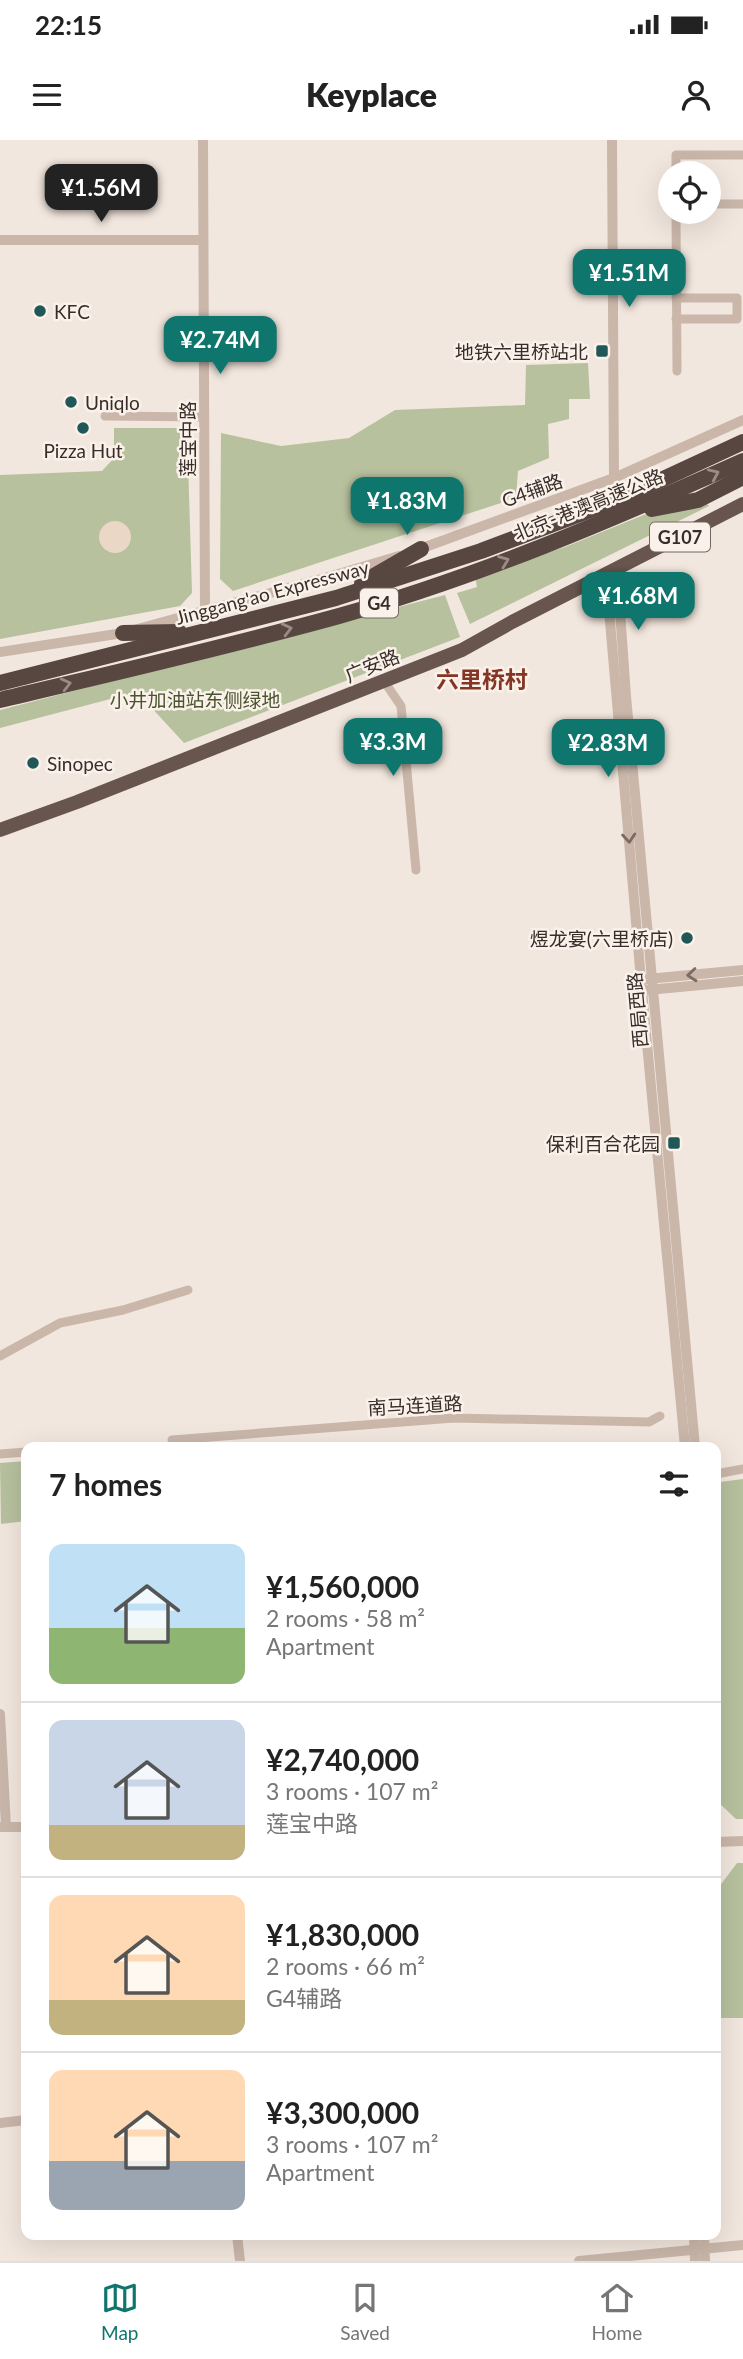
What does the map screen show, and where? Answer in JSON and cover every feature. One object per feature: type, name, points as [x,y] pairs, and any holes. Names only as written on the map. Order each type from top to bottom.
[{"type":"highway","name":"Jinggang'ao Expressway","points":[[0,683],[336,598],[481,551],[620,499],[743,442]]},
{"type":"highway","name":"北京-港澳高速公路","points":[[0,700],[340,616],[480,570],[625,514],[743,461]]},
{"type":"highway","points":[[625,514],[698,500],[743,477]]},
{"type":"highway","name":"广安路","points":[[0,830],[462,650],[743,504]]},
{"type":"highway","points":[[336,598],[421,549]]},
{"type":"highway","points":[[123,633],[205,632]]},
{"type":"street","name":"莲宝中路","points":[[203,140],[205,612]]},
{"type":"street","points":[[612,140],[614,478]]},
{"type":"street","points":[[676,161],[676,155],[743,155]]},
{"type":"street","points":[[721,204],[743,204]]},
{"type":"street","points":[[676,224],[677,371]]},
{"type":"street","points":[[0,240],[203,240]]},
{"type":"street","points":[[676,298],[740,295],[737,319],[676,319]]},
{"type":"street","points":[[104,416],[204,416]]},
{"type":"street","name":"G4辅路","points":[[0,652],[123,633],[421,549],[614,478],[743,420]]},
{"type":"street","name":"西局西路","points":[[612,572],[685,1442]]},
{"type":"street","points":[[384,681],[401,706],[416,870]]},
{"type":"street","points":[[647,985],[743,970]]},
{"type":"street","points":[[647,985],[743,981]]},
{"type":"street","name":"西局西路","points":[[647,985],[694,1442]]},
{"type":"street","points":[[0,1356],[60,1323],[123,1310],[188,1290]]},
{"type":"street","name":"南马连道路","points":[[172,1440],[454,1419],[649,1422],[660,1416]]},
{"type":"street","points":[[0,1454],[21,1452]]},
{"type":"street","points":[[721,1473],[743,1469]]},
{"type":"street","points":[[0,1714],[3,1827],[21,1827]]},
{"type":"street","points":[[721,1842],[743,1841]]},
{"type":"street","points":[[0,2123],[21,2121]]},
{"type":"street","points":[[238,2240],[240,2261]]},
{"type":"street","points":[[579,2261],[699,2256],[743,2245]]},
{"type":"green space","points":[[588,363],[590,399],[569,399],[569,419],[548,424],[549,458],[518,471],[516,498],[233,591],[220,579],[221,433],[281,446],[349,438],[395,410],[525,405],[526,365]]},
{"type":"green space","points":[[114,428],[187,428],[192,593],[180,606],[0,639],[0,475],[102,471],[114,458]]},
{"type":"green space","points":[[704,501],[709,506],[470,624],[457,593],[477,587],[475,576],[565,547],[646,514]]},
{"type":"green space","name":"小井加油站东侧绿地","points":[[445,595],[460,637],[184,743],[137,692],[0,728],[0,710]]},
{"type":"green space","points":[[21,1461],[21,1522],[1,1524],[0,1463]]},
{"type":"green space","points":[[743,1479],[743,1819],[736,1819],[721,1805],[721,1482]]},
{"type":"green space","points":[[737,1863],[743,1863],[743,2018],[721,2018],[721,1884]]},
{"type":"shaded area","points":[[115,521],[126,526],[131,537],[126,548],[115,553],[104,548],[99,537],[104,526]]},
{"type":"place","name":"KFC","points":[[40,311]]},
{"type":"place","name":"地铁六里桥站北","points":[[602,351]]},
{"type":"place","name":"Uniqlo","points":[[71,402]]},
{"type":"place","name":"Pizza Hut","points":[[83,428]]},
{"type":"place","name":"Sinopec","points":[[33,763]]},
{"type":"place","name":"煜龙宴(六里桥店)","points":[[687,938]]},
{"type":"place","name":"保利百合花园","points":[[674,1143]]},
{"type":"district","name":"六里桥村","points":[[482,679]]}]
